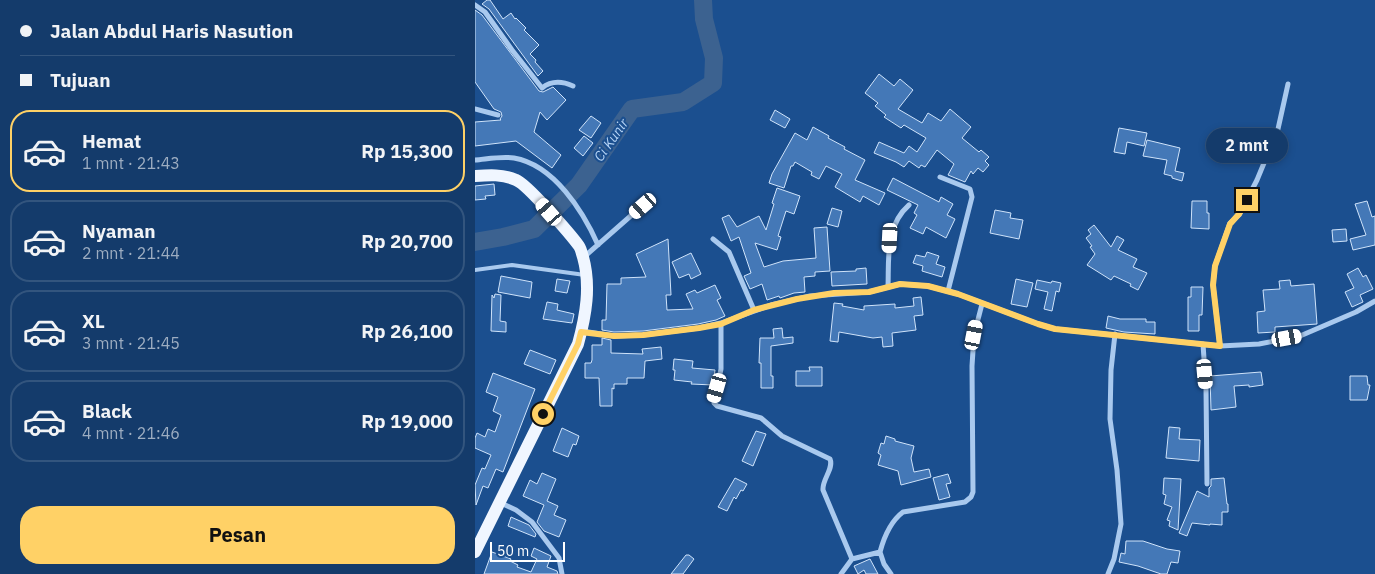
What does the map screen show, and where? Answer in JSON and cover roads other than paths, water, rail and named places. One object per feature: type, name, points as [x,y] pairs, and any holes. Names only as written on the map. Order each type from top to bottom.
[{"type":"main road","points":[[475,176],[503,175],[519,181],[539,200],[581,252],[587,276],[586,309],[578,344],[475,552]]},
{"type":"street","points":[[475,5],[485,12],[542,88],[549,82],[565,82],[573,86]]},
{"type":"street","points":[[1220,346],[1213,285],[1215,266],[1230,224],[1239,214],[1257,180],[1278,129],[1288,84]]},
{"type":"street","points":[[475,109],[499,115]]},
{"type":"street","points":[[475,160],[513,158],[527,162],[546,173],[565,191],[588,223],[598,244]]},
{"type":"street","points":[[940,177],[970,189],[972,193],[948,291]]},
{"type":"street","points":[[888,287],[890,238],[897,218],[909,205]]},
{"type":"street","points":[[581,252],[598,244],[643,206]]},
{"type":"street","points":[[713,239],[729,252],[754,310]]},
{"type":"street","points":[[581,332],[614,336],[643,335],[721,324],[754,310],[810,296],[869,292],[900,284],[909,284],[948,291],[1055,329],[1220,346],[1259,344],[1300,336],[1356,312],[1375,301]]},
{"type":"street","points":[[891,574],[880,552],[891,525],[897,517],[903,512],[965,502],[971,497],[973,492],[972,366],[974,335],[982,304]]},
{"type":"street","points":[[721,324],[721,369],[713,404],[761,418],[782,436],[830,459],[832,465],[823,485],[823,490],[852,559]]},
{"type":"street","points":[[1108,574],[1114,558],[1121,524],[1117,470],[1110,419],[1111,370],[1115,334]]},
{"type":"street","points":[[1203,344],[1206,388],[1207,484]]},
{"type":"street","points":[[500,503],[516,510],[532,522],[559,558],[562,574]]},
{"type":"street","points":[[841,574],[852,559],[880,552]]},
{"type":"lane","points":[[475,270],[512,265],[587,276]]},
{"type":"waterway","name":"Ci Kunir","points":[[475,242],[534,229],[579,185],[632,109],[683,102],[713,83],[714,58],[704,19],[703,0]]}]
